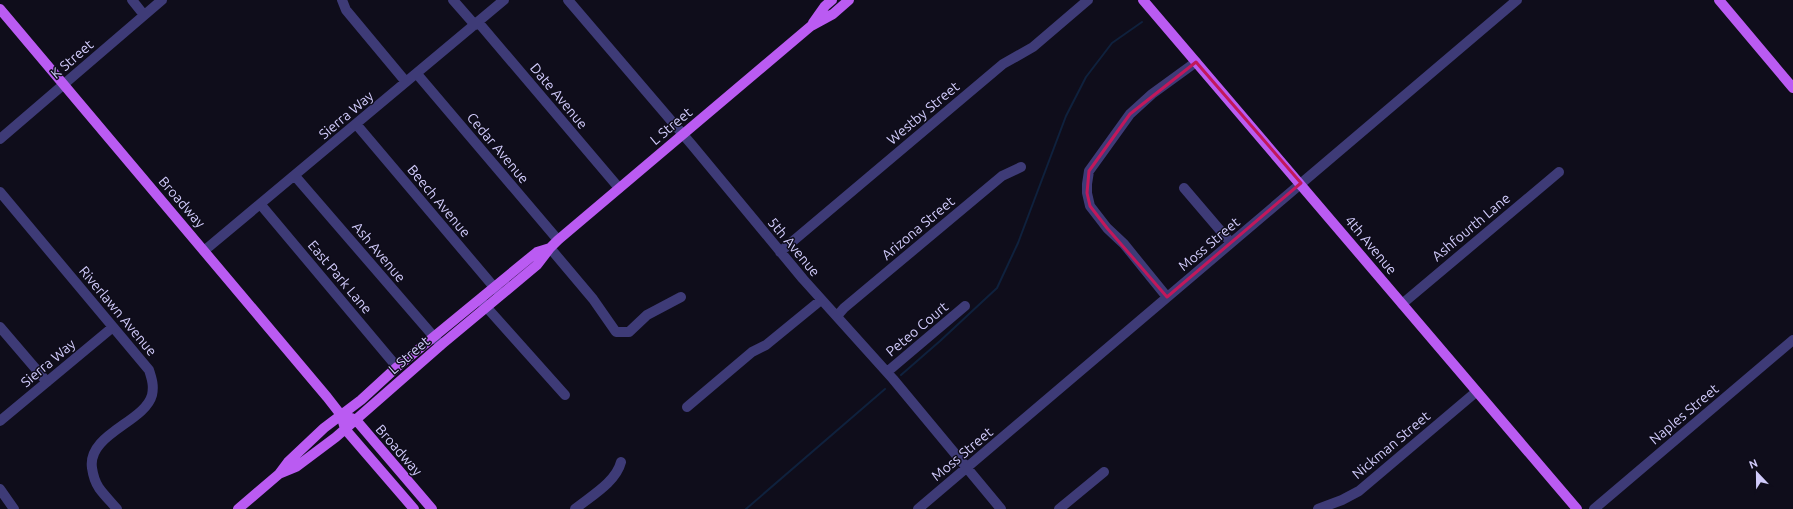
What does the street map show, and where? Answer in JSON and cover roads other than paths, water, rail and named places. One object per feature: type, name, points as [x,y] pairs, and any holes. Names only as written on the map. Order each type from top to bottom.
[{"type":"main road","name":"L Street","points":[[811,26],[825,6],[832,0]]},
{"type":"main road","name":"L Street","points":[[279,474],[296,467],[356,420],[437,342],[498,292],[537,252],[550,248],[618,188],[811,26],[833,14],[848,0]]},
{"type":"main road","name":"4th Avenue","points":[[1143,0],[1301,183],[1476,392],[1577,509]]},
{"type":"main road","points":[[1719,0],[1793,88]]},
{"type":"main road","name":"Broadway","points":[[0,9],[205,250],[342,415],[345,429],[414,509]]},
{"type":"main road","name":"L Street","points":[[238,509],[279,474],[297,453],[397,367],[437,342]]},
{"type":"main road","name":"Broadway","points":[[342,415],[356,420],[432,509]]},
{"type":"street","points":[[132,0],[144,15]]},
{"type":"street","name":"K Street","points":[[0,139],[162,0]]},
{"type":"street","points":[[342,0],[346,10],[406,82]]},
{"type":"street","name":"Date Avenue","points":[[453,0],[476,24],[618,188]]},
{"type":"street","name":"Sierra Way","points":[[205,250],[261,205],[406,82],[418,74],[504,0]]},
{"type":"street","name":"5th Avenue","points":[[568,0],[683,134],[821,300],[887,372],[1001,509]]},
{"type":"street","name":"Westby Street","points":[[780,252],[999,67],[1033,47],[1088,0]]},
{"type":"street","name":"Moss Street","points":[[918,509],[1516,0]]},
{"type":"street","points":[[1167,297],[1124,244],[1107,228],[1090,206],[1087,193],[1087,184],[1090,171],[1130,114],[1152,94],[1196,62]]},
{"type":"street","name":"Cedar Avenue","points":[[418,74],[558,240]]},
{"type":"street","name":"Beech Avenue","points":[[356,124],[498,292]]},
{"type":"street","name":"Arizona Street","points":[[837,316],[844,308],[1002,176],[1021,167]]},
{"type":"street","name":"Ashfourth Lane","points":[[1402,304],[1559,172]]},
{"type":"street","name":"Ash Avenue","points":[[295,176],[437,342]]},
{"type":"street","points":[[1184,188],[1231,243]]},
{"type":"street","name":"Riverlawn Avenue","points":[[0,192],[149,370],[153,383],[152,396],[144,406],[100,444],[93,453],[91,463],[98,488],[117,509]]},
{"type":"street","name":"East Park Lane","points":[[261,205],[397,367]]},
{"type":"street","points":[[550,248],[593,299],[616,332],[629,332],[647,315],[681,297]]},
{"type":"street","points":[[687,407],[752,352],[766,345],[821,300]]},
{"type":"street","points":[[484,304],[565,395]]},
{"type":"street","name":"Peteo Court","points":[[887,372],[964,306]]},
{"type":"street","points":[[0,327],[47,382]]},
{"type":"street","name":"Sierra Way","points":[[0,421],[114,327]]},
{"type":"street","name":"Naples Street","points":[[1594,509],[1793,340]]},
{"type":"street","name":"Nickman Street","points":[[1318,509],[1342,500],[1359,491],[1476,392]]},
{"type":"street","points":[[576,509],[612,480],[619,471],[621,462]]},
{"type":"street","points":[[1059,509],[1104,472]]},
{"type":"street","points":[[0,489],[14,509]]},
{"type":"waterway","points":[[901,375],[997,288],[1018,243],[1066,116],[1086,77],[1112,43],[1142,22]]},
{"type":"waterway","points":[[746,509],[885,389]]}]
